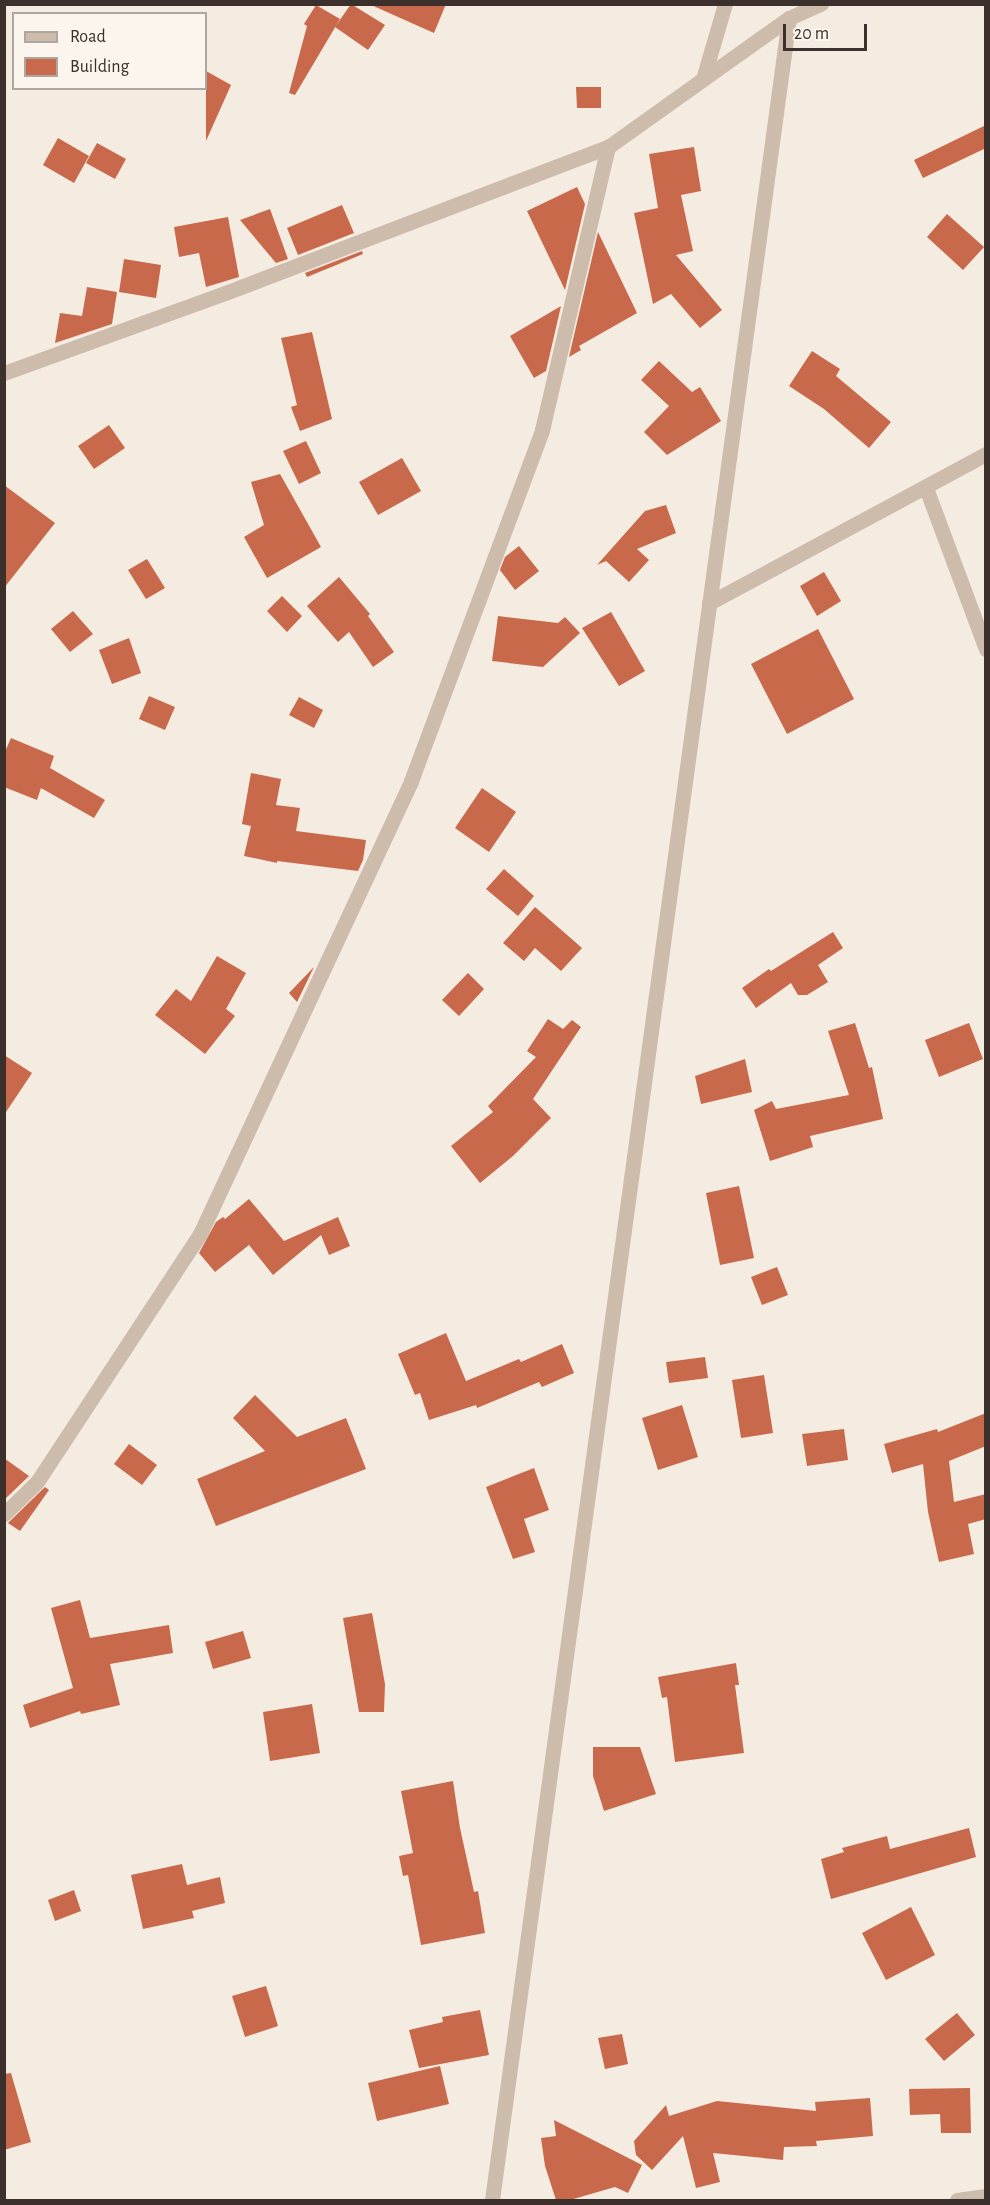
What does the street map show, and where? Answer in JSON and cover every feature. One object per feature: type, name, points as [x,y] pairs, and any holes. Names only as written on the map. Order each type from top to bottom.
[{"type":"street","points":[[704,79],[724,4]]},
{"type":"street","points":[[4,373],[225,293],[608,147],[789,18],[821,4]]},
{"type":"street","points":[[492,2200],[789,18]]},
{"type":"street","points":[[4,1514],[37,1482],[200,1234],[411,781],[542,430],[608,147]]},
{"type":"street","points":[[710,603],[986,454]]},
{"type":"street","points":[[926,488],[986,649]]},
{"type":"street","points":[[957,2200],[986,2196]]},
{"type":"building","points":[[351,4],[385,25],[368,50],[335,27]]},
{"type":"building","points":[[369,4],[446,4],[434,33]]},
{"type":"building","points":[[316,5],[340,19],[295,95],[289,93],[307,26],[304,24]]},
{"type":"building","points":[[207,72],[231,85],[206,141],[206,90]]},
{"type":"building","points":[[576,87],[601,87],[601,108],[577,108]]},
{"type":"building","points":[[986,125],[986,148],[923,178],[914,160]]},
{"type":"building","points":[[58,138],[89,156],[74,183],[43,165]]},
{"type":"building","points":[[97,143],[126,159],[115,179],[86,163]]},
{"type":"building","points":[[694,147],[701,191],[681,195],[693,251],[676,255],[722,310],[700,328],[671,294],[653,304],[634,213],[658,208],[649,154]]},
{"type":"building","points":[[577,187],[585,204],[565,290],[527,211]]},
{"type":"building","points":[[342,205],[354,233],[298,255],[287,228]]},
{"type":"building","points":[[270,209],[288,259],[276,263],[240,220]]},
{"type":"building","points":[[947,214],[984,247],[963,270],[927,237]]},
{"type":"building","points":[[228,217],[239,277],[206,287],[199,253],[179,257],[174,227]]},
{"type":"building","points":[[598,232],[637,313],[579,346],[581,350],[569,357]]},
{"type":"building","points":[[362,251],[363,254],[307,277],[305,273]]},
{"type":"building","points":[[124,259],[161,265],[156,298],[119,292]]},
{"type":"building","points":[[87,287],[117,292],[112,324],[55,343],[60,313],[82,316]]},
{"type":"building","points":[[561,306],[546,371],[534,378],[510,336]]},
{"type":"building","points":[[312,332],[332,419],[300,431],[291,407],[297,405],[281,338]]},
{"type":"building","points":[[812,351],[840,369],[836,376],[891,422],[869,448],[824,409],[789,386]]},
{"type":"building","points":[[659,361],[692,392],[700,387],[721,421],[667,455],[644,432],[669,406],[641,380]]},
{"type":"building","points":[[109,425],[125,448],[94,469],[78,446]]},
{"type":"building","points":[[306,441],[321,473],[299,484],[283,451]]},
{"type":"building","points":[[402,458],[421,491],[378,515],[359,482]]},
{"type":"building","points":[[280,474],[321,547],[267,578],[244,537],[264,525],[251,482]]},
{"type":"building","points":[[4,485],[55,523],[4,588]]},
{"type":"building","points":[[666,505],[676,533],[637,549],[649,560],[629,582],[606,561],[597,565],[645,511]]},
{"type":"building","points":[[519,546],[539,571],[515,590],[500,570],[505,557]]},
{"type":"building","points":[[147,559],[165,588],[146,599],[128,570]]},
{"type":"building","points":[[824,572],[841,601],[817,616],[800,586]]},
{"type":"building","points":[[339,577],[370,614],[368,616],[394,652],[373,667],[349,632],[338,642],[307,606]]},
{"type":"building","points":[[282,596],[302,616],[287,632],[267,611]]},
{"type":"building","points":[[73,611],[93,634],[70,652],[51,629]]},
{"type":"building","points":[[611,612],[645,671],[619,686],[582,628]]},
{"type":"building","points":[[498,616],[558,623],[565,617],[580,633],[543,667],[492,661]]},
{"type":"building","points":[[818,629],[854,699],[787,734],[751,664]]},
{"type":"building","points":[[129,638],[141,673],[112,684],[99,650]]},
{"type":"building","points":[[149,696],[175,707],[165,730],[139,719]]},
{"type":"building","points":[[299,697],[323,710],[314,728],[289,715]]},
{"type":"building","points":[[11,738],[54,756],[50,768],[105,800],[94,818],[41,788],[37,800],[4,787],[4,754]]},
{"type":"building","points":[[251,773],[281,779],[276,805],[300,808],[296,831],[366,840],[363,860],[358,871],[277,861],[277,863],[244,856],[251,826],[242,824]]},
{"type":"building","points":[[482,788],[516,812],[489,852],[455,828]]},
{"type":"building","points":[[504,869],[534,896],[518,916],[486,889]]},
{"type":"building","points":[[535,907],[582,948],[561,971],[535,948],[524,961],[503,943]]},
{"type":"building","points":[[833,932],[843,948],[818,965],[828,982],[807,995],[798,995],[791,983],[756,1008],[742,988],[769,969],[771,971]]},
{"type":"building","points":[[217,956],[246,973],[226,1009],[235,1016],[205,1054],[155,1015],[176,989],[191,1001]]},
{"type":"building","points":[[314,967],[297,1002],[289,993]]},
{"type":"building","points":[[468,973],[484,989],[459,1016],[442,1000]]},
{"type":"building","points":[[548,1019],[563,1029],[572,1020],[581,1027],[533,1099],[551,1118],[513,1156],[480,1183],[451,1146],[493,1112],[488,1106],[536,1057],[527,1051]]},
{"type":"building","points":[[855,1023],[869,1068],[872,1067],[883,1119],[810,1136],[813,1147],[770,1161],[754,1110],[772,1101],[776,1109],[849,1095],[828,1031]]},
{"type":"building","points":[[969,1023],[983,1059],[939,1077],[925,1040]]},
{"type":"building","points":[[4,1055],[32,1073],[4,1115]]},
{"type":"building","points":[[745,1059],[752,1092],[701,1104],[695,1076]]},
{"type":"building","points":[[739,1186],[754,1258],[720,1265],[706,1193]]},
{"type":"building","points":[[249,1199],[284,1241],[338,1217],[350,1246],[329,1255],[321,1235],[273,1275],[249,1245],[215,1272],[199,1253],[216,1222],[223,1217],[225,1219]]},
{"type":"building","points":[[777,1267],[788,1295],[762,1305],[751,1277]]},
{"type":"building","points":[[446,1333],[466,1381],[519,1359],[521,1362],[562,1344],[574,1373],[542,1387],[539,1382],[477,1408],[476,1405],[429,1420],[420,1393],[415,1395],[398,1354]]},
{"type":"building","points":[[705,1357],[708,1378],[669,1383],[666,1362]]},
{"type":"building","points":[[764,1375],[773,1433],[741,1438],[732,1380]]},
{"type":"building","points":[[255,1395],[297,1437],[346,1418],[366,1469],[216,1526],[197,1479],[265,1451],[233,1418]]},
{"type":"building","points":[[682,1405],[698,1457],[658,1470],[642,1418]]},
{"type":"building","points":[[986,1413],[986,1446],[949,1461],[954,1502],[986,1494],[986,1519],[968,1524],[974,1554],[939,1562],[928,1512],[923,1464],[892,1473],[884,1444],[937,1429],[938,1432]]},
{"type":"building","points":[[844,1429],[848,1460],[807,1466],[802,1434]]},
{"type":"building","points":[[129,1444],[157,1465],[142,1485],[114,1464]]},
{"type":"building","points":[[4,1458],[29,1476],[4,1500]]},
{"type":"building","points":[[534,1468],[549,1510],[524,1519],[535,1552],[513,1559],[486,1487]]},
{"type":"building","points":[[45,1487],[49,1490],[20,1531],[8,1523]]},
{"type":"building","points":[[80,1600],[90,1638],[169,1625],[173,1653],[110,1664],[120,1705],[81,1714],[80,1711],[30,1728],[23,1705],[73,1688],[51,1608]]},
{"type":"building","points":[[372,1613],[385,1684],[384,1712],[359,1712],[343,1618]]},
{"type":"building","points":[[243,1631],[251,1658],[213,1669],[205,1642]]},
{"type":"building","points":[[736,1663],[739,1685],[735,1685],[744,1753],[675,1762],[667,1697],[662,1698],[658,1677]]},
{"type":"building","points":[[312,1704],[320,1753],[270,1761],[263,1712]]},
{"type":"building","points":[[593,1747],[640,1747],[656,1794],[604,1811],[593,1776]]},
{"type":"building","points":[[453,1781],[460,1828],[474,1892],[478,1891],[485,1933],[421,1945],[408,1875],[403,1876],[399,1856],[413,1853],[401,1791]]},
{"type":"building","points":[[969,1828],[976,1857],[831,1899],[821,1859],[844,1852],[842,1848],[887,1836],[890,1849]]},
{"type":"building","points":[[182,1864],[187,1885],[220,1877],[225,1903],[192,1911],[194,1918],[143,1929],[131,1875]]},
{"type":"building","points":[[74,1890],[81,1911],[55,1921],[48,1900]]},
{"type":"building","points":[[911,1907],[935,1955],[886,1980],[862,1933]]},
{"type":"building","points":[[266,1986],[278,2026],[245,2037],[232,1996]]},
{"type":"building","points":[[480,2010],[489,2055],[419,2068],[409,2030],[443,2022],[442,2017]]},
{"type":"building","points":[[957,2013],[975,2035],[944,2061],[925,2039]]},
{"type":"building","points":[[622,2034],[628,2064],[605,2069],[598,2038]]},
{"type":"building","points":[[440,2066],[449,2104],[377,2121],[368,2083]]},
{"type":"building","points":[[11,2073],[31,2142],[4,2150],[4,2074]]},
{"type":"building","points":[[970,2088],[971,2133],[941,2133],[940,2114],[910,2115],[909,2089]]},
{"type":"building","points":[[870,2098],[873,2136],[816,2141],[817,2146],[784,2147],[783,2160],[713,2153],[720,2182],[696,2188],[683,2136],[652,2170],[636,2155],[634,2141],[666,2105],[669,2116],[717,2101],[816,2111],[815,2102]]},
{"type":"building","points":[[554,2120],[642,2165],[628,2193],[615,2187],[570,2200],[556,2200],[545,2166],[541,2138],[556,2136]]}]
